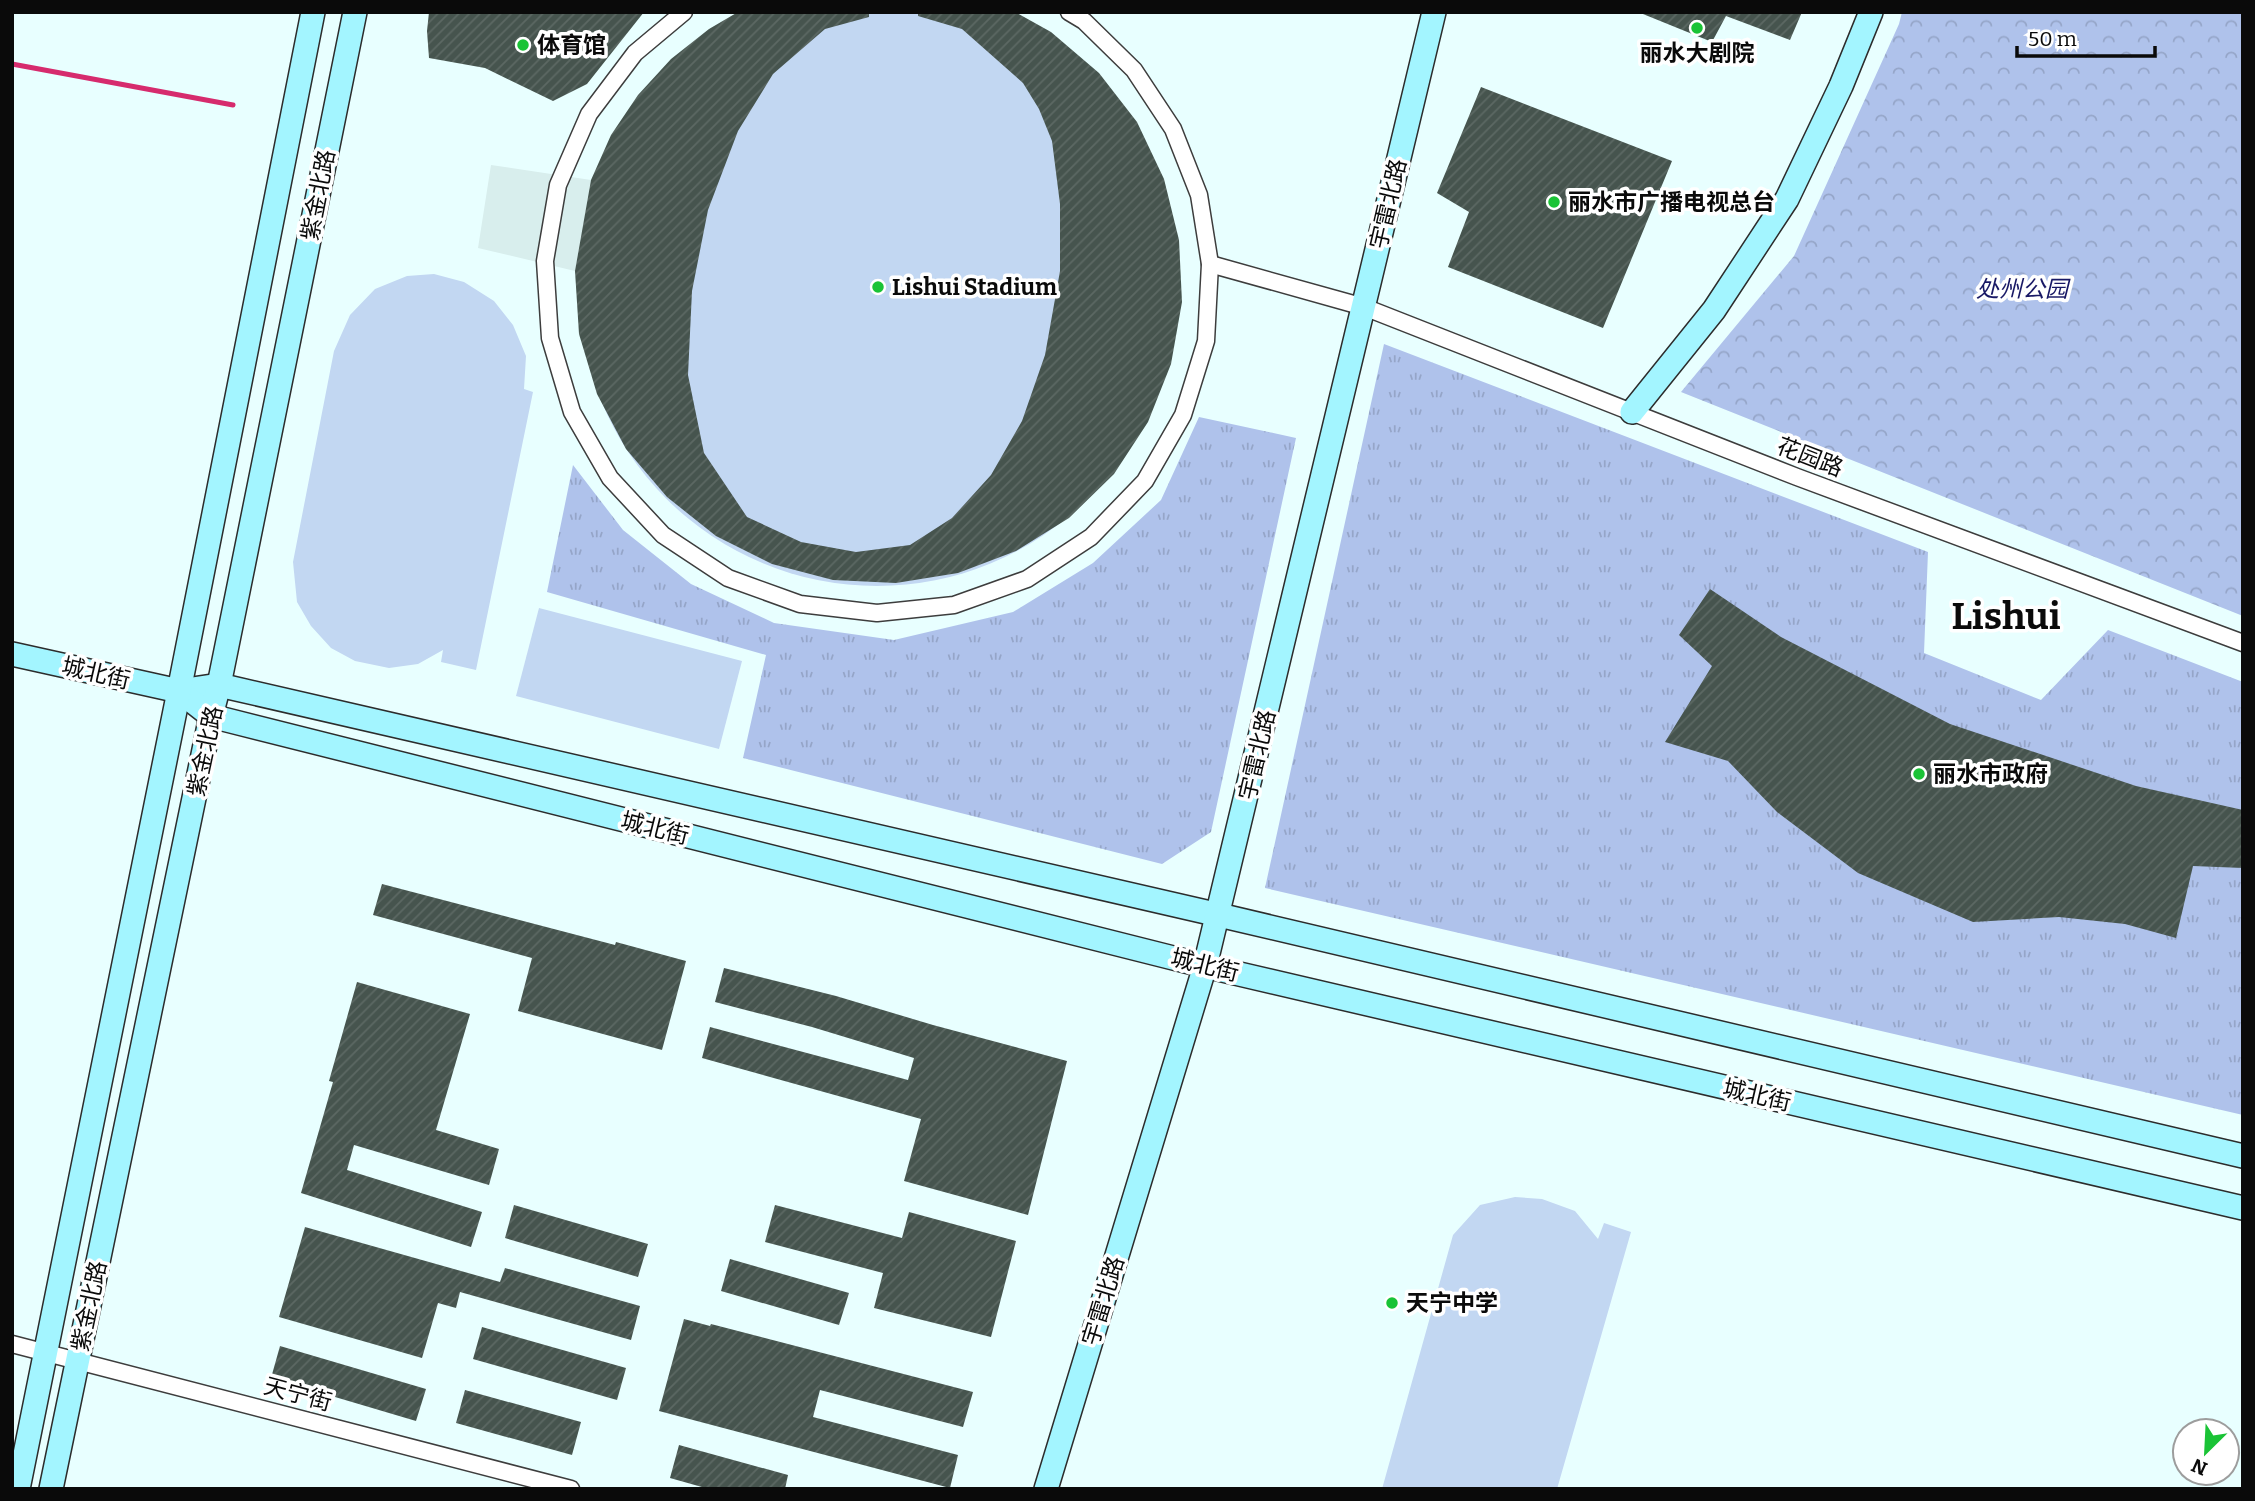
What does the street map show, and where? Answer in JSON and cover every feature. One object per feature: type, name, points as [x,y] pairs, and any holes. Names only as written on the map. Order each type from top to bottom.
[{"type":"main road","name":"紫金北路","points":[[18,1489],[313,12]]},
{"type":"main road","name":"紫金北路","points":[[51,1489],[219,685],[355,12]]},
{"type":"main road","name":"宇雷北路","points":[[1046,1489],[1219,915],[1434,12]]},
{"type":"main road","points":[[1632,412],[1714,310],[1787,199],[1841,86],[1871,12]]},
{"type":"main road","name":"城北街","points":[[12,654],[179,691],[219,685],[1219,915],[2243,1156]]},
{"type":"main road","name":"城北街","points":[[179,691],[211,716],[1205,966],[2243,1208]]},
{"type":"street","points":[[684,12],[635,53],[589,114],[558,185],[545,261],[550,338],[572,411],[610,478],[663,535],[728,578],[800,604],[877,613],[954,605],[1027,579],[1038,572],[1091,537],[1145,481],[1184,415],[1206,341],[1210,264],[1199,194],[1173,129],[1134,71],[1084,22],[1069,12]]},
{"type":"street","name":"花园路","points":[[1210,264],[1364,307],[1797,477],[2243,643]]},
{"type":"street","name":"天宁街","points":[[12,1344],[571,1489]]},
{"type":"green space","name":"处州公园","points":[[1902,12],[2243,12],[2243,616],[1681,392],[1794,256],[1899,24]]},
{"type":"green space","points":[[1384,344],[1928,552],[1924,653],[2041,700],[2108,630],[2243,682],[2243,1115],[1265,888]]},
{"type":"green space","points":[[1199,417],[1296,438],[1211,832],[1162,864],[743,758],[766,655],[547,592],[573,465],[623,530],[691,584],[774,623],[894,640],[1013,612],[1093,563],[1161,500]]},
{"type":"shaded area","name":"Lishui Stadium","points":[[877,-10],[935,-4],[991,12],[1043,40],[1088,77],[1125,122],[1153,174],[1169,230],[1175,288],[1169,346],[1153,402],[1125,454],[1088,499],[1043,536],[991,564],[935,580],[877,586],[819,580],[763,564],[711,536],[666,499],[629,454],[601,402],[585,346],[579,288],[585,230],[601,174],[629,122],[666,77],[711,40],[763,12],[819,-4]]},
{"type":"shaded area","points":[[491,165],[591,180],[575,271],[478,248]]},
{"type":"shaded area","points":[[434,274],[464,282],[494,301],[513,325],[526,356],[524,389],[533,392],[476,670],[441,662],[443,650],[418,664],[389,668],[355,661],[331,648],[311,626],[297,602],[293,562],[334,351],[350,315],[375,289],[407,276]]},
{"type":"shaded area","points":[[539,608],[742,661],[719,749],[516,696]]},
{"type":"shaded area","points":[[1515,1197],[1542,1199],[1575,1211],[1598,1239],[1604,1223],[1631,1232],[1557,1489],[1382,1489],[1453,1235],[1480,1205]]},
{"type":"building","name":"体育馆","points":[[429,12],[644,12],[587,84],[553,101],[485,68],[429,58]]},
{"type":"building","points":[[738,12],[869,12],[869,17],[825,29],[773,74],[738,131],[708,210],[692,291],[688,375],[704,453],[747,517],[801,542],[856,552],[910,545],[952,518],[991,475],[1022,421],[1045,355],[1060,271],[1060,204],[1052,141],[1039,109],[1023,83],[962,29],[918,16],[918,12],[1015,12],[1051,32],[1099,73],[1137,122],[1164,179],[1179,240],[1182,302],[1171,364],[1148,422],[1114,474],[1069,518],[1016,551],[958,573],[896,583],[833,580],[772,564],[716,536],[667,497],[626,449],[597,394],[579,334],[575,271],[591,180],[611,135],[638,95],[671,59],[709,29]]},
{"type":"building","name":"丽水大剧院","points":[[1638,12],[1802,12],[1790,40],[1726,16],[1712,42]]},
{"type":"building","name":"丽水市广播电视总台","points":[[1481,87],[1672,161],[1603,328],[1448,267],[1469,212],[1437,193]]},
{"type":"building","name":"丽水市政府","points":[[1710,589],[1781,637],[1950,724],[2136,786],[2243,810],[2243,868],[2193,866],[2176,938],[2125,924],[2059,917],[1973,922],[1858,873],[1777,812],[1728,761],[1665,742],[1712,666],[1679,635]]},
{"type":"building","points":[[382,884],[686,961],[662,1050],[518,1011],[532,958],[373,915]]},
{"type":"building","points":[[724,968],[836,996],[1067,1061],[1028,1215],[904,1181],[921,1119],[702,1058],[710,1027],[908,1080],[914,1058],[812,1027],[715,1002]]},
{"type":"building","points":[[357,982],[470,1014],[436,1130],[499,1149],[489,1185],[354,1145],[347,1170],[482,1212],[471,1247],[301,1193],[333,1082],[329,1081]]},
{"type":"building","points":[[514,1205],[648,1244],[638,1277],[505,1238]]},
{"type":"building","points":[[775,1205],[902,1238],[909,1212],[1016,1241],[991,1337],[874,1308],[883,1273],[765,1242]]},
{"type":"building","points":[[305,1227],[500,1282],[505,1268],[640,1306],[631,1340],[460,1292],[456,1308],[438,1303],[422,1358],[279,1317]]},
{"type":"building","points":[[730,1259],[849,1293],[839,1325],[721,1291]]},
{"type":"building","points":[[684,1319],[973,1392],[963,1427],[820,1390],[813,1417],[958,1455],[950,1488],[659,1411]]},
{"type":"building","points":[[482,1327],[626,1368],[617,1400],[473,1359]]},
{"type":"building","points":[[280,1346],[426,1389],[416,1421],[271,1378]]},
{"type":"building","points":[[465,1390],[581,1422],[572,1455],[456,1423]]},
{"type":"building","points":[[679,1445],[788,1475],[785,1489],[709,1489],[670,1478]]},
{"type":"waterway","points":[[12,64],[233,105]]},
{"type":"place","name":"丽水大剧院","points":[[1697,28]]},
{"type":"place","name":"体育馆","points":[[523,45]]},
{"type":"place","name":"丽水市广播电视总台","points":[[1554,202]]},
{"type":"place","name":"Lishui Stadium","points":[[878,287]]},
{"type":"place","name":"丽水市政府","points":[[1919,774]]},
{"type":"place","name":"天宁中学","points":[[1392,1303]]},
{"type":"district","name":"Lishui","points":[[2006,616]]}]
